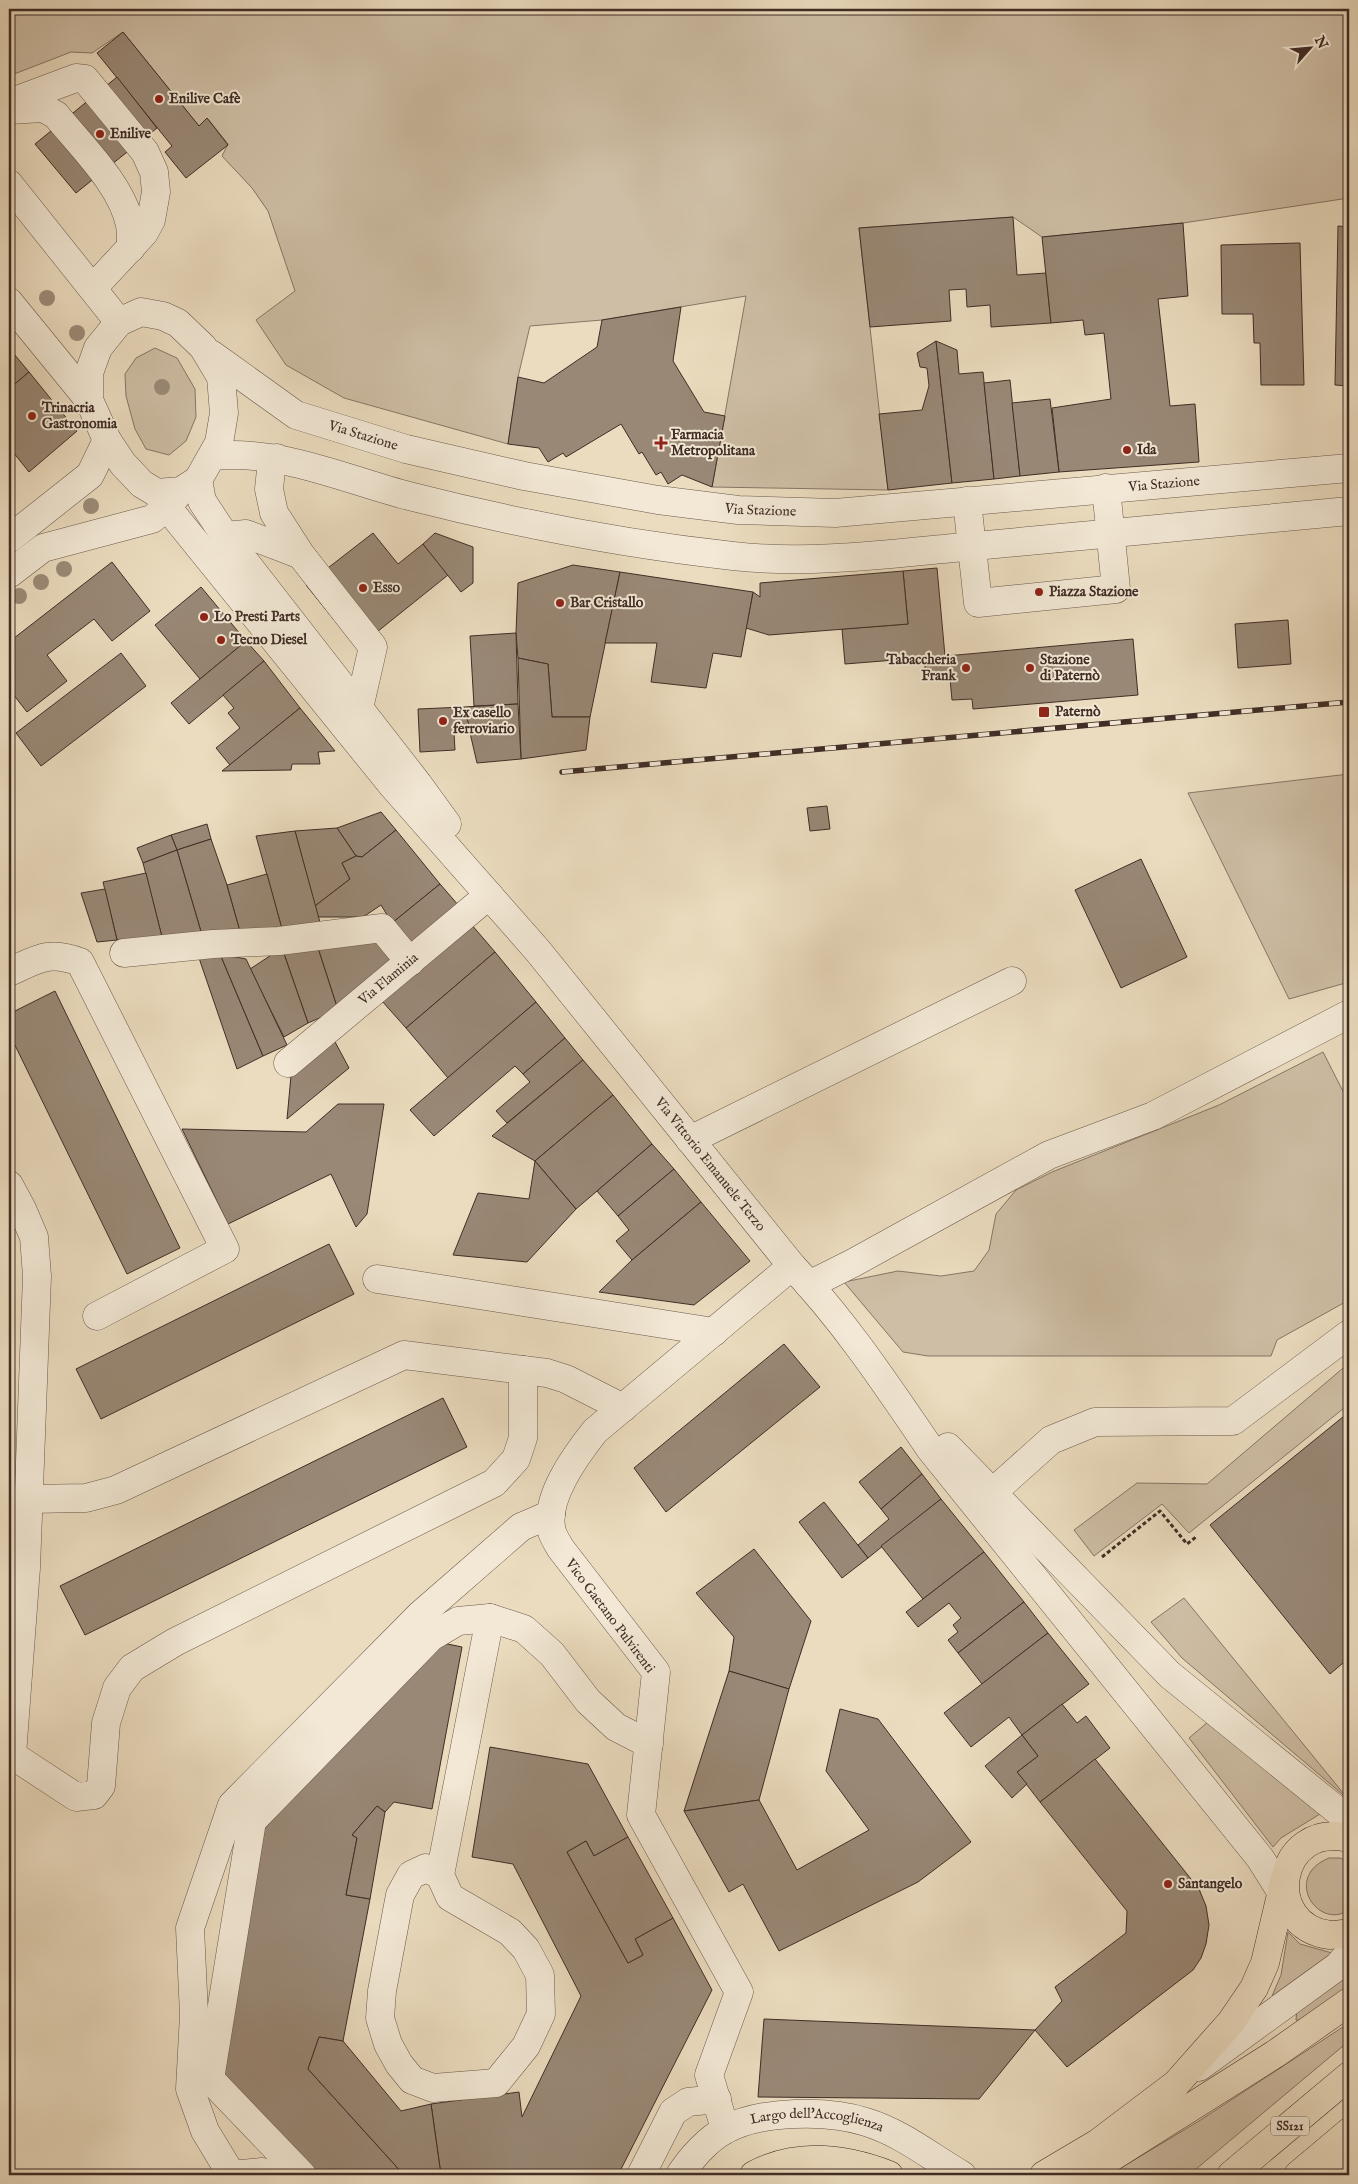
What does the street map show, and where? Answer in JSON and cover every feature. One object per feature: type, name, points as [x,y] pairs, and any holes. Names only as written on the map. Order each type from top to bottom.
[{"type":"main road","points":[[1044,2175],[1098,2143],[1176,2084],[1231,2022],[1254,1988],[1265,1963],[1284,1892],[1289,1864],[1300,1848],[1317,1838],[1346,1832]]},
{"type":"main road","points":[[1284,1892],[1297,1918],[1312,1930],[1331,1935],[1349,1933]]},
{"type":"main road","points":[[1067,2175],[1112,2157],[1275,2054],[1349,2002]]},
{"type":"main road","name":"SS121","points":[[1231,2175],[1349,2076]]},
{"type":"main road","points":[[1298,2175],[1349,2132]]},
{"type":"main road","points":[[1332,2175],[1349,2156]]},
{"type":"main road","points":[[754,2175],[792,2161],[819,2160],[848,2162],[879,2173]]},
{"type":"street","points":[[9,104],[76,78],[85,79],[145,152],[154,172],[156,192],[151,220],[144,233],[93,288]]},
{"type":"street","points":[[9,110],[43,108],[56,115],[112,184],[130,225],[131,248]]},
{"type":"street","points":[[9,184],[119,322]]},
{"type":"street","points":[[9,302],[89,400],[107,440],[123,464],[142,484],[202,500],[225,536],[418,784],[538,951]]},
{"type":"street","points":[[9,574],[43,548],[152,519],[212,456],[219,443],[224,413],[221,377],[203,347],[178,323],[163,316],[141,312],[119,322],[98,348],[88,373],[89,400]]},
{"type":"street","name":"Via Stazione","points":[[203,347],[242,378],[296,415],[406,449],[524,476],[658,500],[738,510],[835,513],[1349,468]]},
{"type":"street","points":[[9,539],[90,475],[107,440]]},
{"type":"street","points":[[212,456],[236,454],[276,458],[407,496],[527,524],[653,546],[737,557],[837,559],[1349,511]]},
{"type":"street","points":[[276,458],[271,470],[269,489],[274,513],[302,555],[374,647],[359,708]]},
{"type":"street","points":[[967,501],[978,603],[1116,589],[1106,488]]},
{"type":"street","points":[[176,493],[392,785],[538,951]]},
{"type":"street","points":[[225,536],[246,534],[302,555]]},
{"type":"street","name":"Via Flaminia","points":[[288,1063],[489,895]]},
{"type":"street","points":[[124,953],[213,944],[279,941],[382,928],[410,962]]},
{"type":"street","name":"Via Vittorio Emanuele Terzo","points":[[538,951],[883,1379]]},
{"type":"street","points":[[9,972],[48,955],[64,956],[80,962],[225,1249],[97,1316]]},
{"type":"street","points":[[690,1140],[1012,981]]},
{"type":"street","name":"Vico Gaetano Pulvirenti","points":[[725,2130],[709,2075],[739,1992],[641,1815],[656,1672],[561,1549],[552,1531],[551,1514],[555,1496],[573,1458],[595,1431],[714,1332],[801,1276],[854,1263],[1048,1155],[1153,1116],[1349,1014]]},
{"type":"street","points":[[9,1185],[34,1237],[37,1276],[26,1568],[12,1755],[76,1797],[94,1795],[101,1786],[106,1723],[117,1688],[132,1668],[175,1642],[494,1483],[516,1459],[522,1438],[523,1370]]},
{"type":"street","points":[[377,1279],[714,1332]]},
{"type":"street","points":[[993,1492],[1051,1440],[1095,1422],[1233,1421],[1349,1334]]},
{"type":"street","points":[[28,1500],[86,1498],[116,1490],[404,1355],[547,1373],[566,1378],[623,1408]]},
{"type":"street","points":[[883,1379],[1170,1674],[1346,1832]]},
{"type":"street","points":[[883,1379],[930,1450],[1260,1858],[1284,1892]]},
{"type":"street","points":[[265,2175],[262,2172],[231,2175],[205,2131],[190,2089],[194,2015],[190,1928],[232,1805],[420,1615],[521,1527],[551,1514]]},
{"type":"street","points":[[302,2175],[210,2079],[252,1821],[430,1637],[458,1621],[490,1618],[524,1629],[552,1654],[588,1701],[616,1726],[649,1744]]},
{"type":"street","points":[[440,1875],[426,1868],[411,1875],[400,1895],[382,1991],[380,2018],[388,2044],[399,2064],[412,2080],[433,2088],[496,2083],[526,2046],[541,2014],[540,1975],[526,1949],[510,1932],[450,1897],[440,1875],[490,1618]]},
{"type":"street","points":[[1176,2084],[1338,1966],[1349,1953]]},
{"type":"street","points":[[641,2175],[673,2112],[688,2102],[716,2099]]},
{"type":"street","name":"Largo dell'Accoglienza","points":[[680,2175],[705,2145],[725,2130],[754,2120],[783,2114],[824,2115],[866,2122],[914,2144],[962,2175]]},
{"type":"path","points":[[1101,1557],[1160,1511],[1187,1544],[1196,1537]]},
{"type":"shaded area","points":[[9,9],[1349,9],[1349,198],[1183,223],[1042,237],[1013,217],[859,228],[888,490],[712,487],[746,296],[602,320],[530,326],[518,377],[508,444],[344,398],[286,365],[256,320],[295,291],[268,211],[252,188],[222,156],[228,144],[208,119],[199,126],[123,32],[92,53],[71,52],[9,76]]},
{"type":"shaded area","points":[[155,348],[177,358],[195,389],[196,417],[186,441],[169,455],[146,449],[135,429],[126,396],[125,374],[136,358]]},
{"type":"shaded area","points":[[1349,774],[1349,982],[1289,999],[1188,793]]},
{"type":"shaded area","points":[[1323,1052],[1349,1103],[1349,1300],[1277,1340],[1271,1356],[928,1356],[903,1352],[844,1282],[898,1271],[941,1276],[974,1271],[989,1250],[996,1214],[1016,1190],[1052,1172],[1219,1105]]},
{"type":"shaded area","points":[[1349,1363],[1349,1404],[1189,1533],[1162,1504],[1094,1556],[1074,1530],[1137,1483],[1207,1484]]},
{"type":"shaded area","points":[[1184,1598],[1348,1799],[1182,1658],[1151,1622]]},
{"type":"shaded area","points":[[1208,1722],[1320,1814],[1281,1838],[1273,1847],[1189,1738]]},
{"type":"shaded area","points":[[1329,1858],[1340,1858],[1349,1862],[1349,1910],[1337,1915],[1326,1913],[1317,1908],[1310,1899],[1306,1888],[1308,1877],[1315,1867]]},
{"type":"shaded area","points":[[1288,1932],[1300,1944],[1332,1953],[1272,1996],[1281,1975]]},
{"type":"shaded area","points":[[1349,1970],[1349,1988],[1307,2020],[1296,2020],[1297,2009]]},
{"type":"shaded area","points":[[1349,2023],[1349,2041],[1189,2175],[1109,2175],[1199,2121]]},
{"type":"building","points":[[123,32],[199,126],[207,118],[228,145],[186,178],[165,152],[172,146],[97,53]]},
{"type":"building","points":[[117,77],[157,128],[76,193],[35,144]]},
{"type":"building","points":[[1013,217],[1017,275],[1046,273],[1051,323],[991,327],[990,305],[967,307],[966,289],[949,290],[951,321],[870,327],[859,228]]},
{"type":"building","points":[[1183,223],[1188,296],[1158,299],[1170,406],[1195,404],[1199,462],[1059,472],[1052,408],[1111,399],[1104,333],[1085,335],[1083,320],[1051,323],[1042,237]]},
{"type":"building","points":[[1338,226],[1349,227],[1349,386],[1335,385]]},
{"type":"building","points":[[1300,243],[1304,385],[1261,385],[1260,343],[1254,343],[1253,314],[1222,314],[1221,245]]},
{"type":"building","points":[[681,307],[673,361],[704,412],[725,416],[712,487],[682,475],[668,484],[661,472],[656,475],[642,452],[639,454],[621,424],[566,457],[563,453],[548,462],[539,448],[508,444],[518,377],[544,383],[597,347],[602,320]]},
{"type":"building","points":[[936,341],[952,483],[888,490],[879,414],[922,410],[929,386],[927,368],[920,367],[917,353]]},
{"type":"building","points":[[936,341],[957,350],[959,374],[983,372],[994,479],[952,483]]},
{"type":"building","points":[[9,348],[29,372],[9,389]]},
{"type":"building","points":[[29,372],[77,431],[29,472],[9,447],[9,389]]},
{"type":"building","points":[[1010,380],[1020,476],[994,479],[984,383]]},
{"type":"building","points":[[1050,399],[1059,472],[1020,476],[1012,403]]},
{"type":"building","points":[[373,533],[398,564],[423,544],[448,575],[357,648],[306,585]]},
{"type":"building","points":[[435,533],[473,547],[473,583],[461,592],[423,544]]},
{"type":"building","points":[[112,562],[150,611],[112,641],[94,619],[47,655],[67,681],[27,712],[9,689],[9,642]]},
{"type":"building","points":[[573,565],[620,572],[590,717],[552,717],[548,664],[518,658],[516,633],[518,583]]},
{"type":"building","points":[[937,568],[945,656],[845,664],[842,629],[908,624],[903,571]]},
{"type":"building","points":[[903,571],[908,624],[769,635],[746,628],[753,592],[760,597],[760,583]]},
{"type":"building","points":[[620,572],[753,592],[741,657],[713,653],[706,688],[651,682],[657,643],[605,643]]},
{"type":"building","points":[[201,587],[246,641],[200,679],[155,625]]},
{"type":"building","points":[[1288,620],[1291,664],[1238,668],[1235,624]]},
{"type":"building","points":[[516,633],[518,704],[474,706],[470,636]]},
{"type":"building","name":"Stazione di Paternò","points":[[1133,639],[1138,695],[973,709],[972,699],[952,700],[950,679],[926,681],[924,658]]},
{"type":"building","points":[[246,641],[264,661],[189,724],[171,703]]},
{"type":"building","points":[[121,653],[146,686],[41,766],[16,733]]},
{"type":"building","points":[[518,658],[548,664],[552,717],[590,717],[586,750],[521,759]]},
{"type":"building","points":[[264,661],[300,708],[230,765],[216,748],[240,728],[228,713],[234,708],[223,695]]},
{"type":"building","points":[[518,704],[521,759],[477,763],[464,707]]},
{"type":"building","name":"Ex casello ferroviario","points":[[464,707],[471,733],[454,733],[455,750],[420,752],[418,709]]},
{"type":"building","points":[[300,708],[335,751],[318,752],[320,764],[292,764],[291,770],[222,771]]},
{"type":"building","points":[[827,806],[830,829],[810,831],[807,808]]},
{"type":"building","points":[[381,812],[396,830],[362,857],[356,856],[337,828]]},
{"type":"building","points":[[207,824],[211,839],[177,850],[171,835]]},
{"type":"building","points":[[337,828],[356,856],[342,863],[350,879],[315,906],[295,831]]},
{"type":"building","points":[[396,830],[440,884],[392,923],[381,905],[363,917],[318,917],[315,906],[350,879],[342,863],[356,856],[362,857]]},
{"type":"building","points":[[295,831],[321,926],[282,929],[256,836]]},
{"type":"building","points":[[171,835],[177,850],[143,863],[137,848]]},
{"type":"building","points":[[211,839],[240,931],[202,935],[177,850]]},
{"type":"building","points":[[177,850],[202,935],[162,937],[143,863]]},
{"type":"building","points":[[1141,859],[1187,957],[1121,988],[1075,890]]},
{"type":"building","points":[[146,873],[162,937],[117,940],[103,882]]},
{"type":"building","points":[[267,874],[282,929],[240,931],[227,885]]},
{"type":"building","points":[[440,884],[459,906],[411,945],[392,923]]},
{"type":"building","points":[[105,889],[117,940],[97,942],[81,893]]},
{"type":"building","points":[[471,924],[495,952],[406,1028],[382,1001]]},
{"type":"building","points":[[377,937],[392,964],[338,1010],[317,945]]},
{"type":"building","points":[[317,945],[338,1010],[308,1023],[282,948]]},
{"type":"building","points":[[282,948],[308,1023],[284,1037],[250,969]]},
{"type":"building","points":[[495,952],[536,1002],[448,1078],[406,1028]]},
{"type":"building","points":[[220,954],[263,1056],[237,1069],[199,958]]},
{"type":"building","points":[[220,954],[246,959],[287,1045],[263,1056]]},
{"type":"building","points":[[55,991],[180,1248],[127,1274],[9,1033],[9,1014]]},
{"type":"building","points":[[536,1002],[565,1038],[523,1074],[515,1066],[434,1136],[410,1110]]},
{"type":"building","points":[[565,1038],[583,1060],[507,1123],[496,1111],[530,1082],[523,1074]]},
{"type":"building","points":[[334,1040],[349,1068],[287,1119],[291,1076]]},
{"type":"building","points":[[583,1060],[613,1095],[535,1161],[492,1136]]},
{"type":"building","points":[[613,1095],[652,1144],[576,1209],[535,1161]]},
{"type":"building","points":[[338,1104],[384,1104],[367,1214],[356,1227],[331,1174],[228,1224],[182,1129],[306,1132]]},
{"type":"building","points":[[652,1144],[674,1169],[618,1216],[597,1191]]},
{"type":"building","points":[[535,1161],[576,1209],[527,1262],[453,1255],[478,1193],[529,1199]]},
{"type":"building","points":[[674,1169],[701,1202],[632,1260],[616,1241],[629,1230],[618,1216]]},
{"type":"building","points":[[701,1202],[750,1261],[694,1305],[599,1292],[632,1260]]},
{"type":"building","points":[[329,1244],[354,1294],[101,1419],[76,1369]]},
{"type":"building","points":[[784,1344],[820,1387],[666,1512],[634,1468]]},
{"type":"building","points":[[443,1398],[467,1447],[85,1635],[60,1586]]},
{"type":"building","points":[[1349,1412],[1349,1658],[1330,1674],[1210,1525]]},
{"type":"building","points":[[901,1447],[922,1474],[881,1509],[859,1482]]},
{"type":"building","points":[[922,1474],[941,1499],[868,1558],[858,1545],[889,1519],[881,1509]]},
{"type":"building","points":[[941,1499],[984,1552],[923,1599],[881,1546]]},
{"type":"building","points":[[824,1502],[868,1558],[842,1578],[799,1522]]},
{"type":"building","points":[[754,1549],[811,1621],[789,1689],[729,1671],[734,1637],[696,1593]]},
{"type":"building","points":[[984,1552],[1024,1602],[958,1653],[948,1640],[958,1632],[953,1625],[961,1618],[949,1603],[918,1627],[906,1612]]},
{"type":"building","points":[[1024,1602],[1048,1633],[982,1684],[958,1653]]},
{"type":"building","points":[[1048,1633],[1089,1684],[1022,1735],[1009,1717],[971,1747],[944,1713]]},
{"type":"building","points":[[438,1642],[462,1647],[432,1809],[394,1802],[385,1812],[377,1806],[352,1835],[357,1838],[346,1895],[370,1899],[343,2041],[319,2037],[308,2069],[404,2175],[314,2175],[219,2078],[263,1830]]},
{"type":"building","points":[[729,1671],[789,1689],[759,1800],[684,1811]]},
{"type":"building","points":[[1062,1704],[1077,1723],[1086,1716],[1110,1748],[1040,1802],[1017,1772],[1038,1756],[1022,1735]]},
{"type":"building","points":[[840,1709],[878,1719],[971,1842],[918,1882],[779,1951],[743,1884],[729,1892],[684,1811],[759,1800],[797,1870],[869,1830],[826,1771]]},
{"type":"building","points":[[1022,1735],[1038,1756],[1017,1772],[1027,1784],[1012,1798],[985,1766]]},
{"type":"building","points":[[490,1747],[588,1764],[628,1837],[594,1856],[586,1841],[567,1852],[628,1963],[643,1955],[635,1939],[673,1918],[712,1990],[618,2175],[441,2175],[431,2104],[519,2092],[522,2117],[581,1996],[513,1864],[472,1857]]},
{"type":"building","points":[[1095,1759],[1199,1889],[1206,1906],[1209,1925],[1206,1944],[1201,1958],[1193,1970],[1067,2067],[1035,2030],[1062,2001],[1055,1987],[1126,1933],[1127,1911],[1040,1802]]},
{"type":"building","points":[[377,1806],[385,1812],[370,1899],[346,1895],[357,1838],[352,1835]]},
{"type":"building","points":[[628,1837],[673,1918],[635,1939],[643,1955],[628,1963],[567,1852],[586,1841],[594,1856]]},
{"type":"building","points":[[764,2019],[1035,2030],[979,2099],[758,2097]]},
{"type":"building","points":[[319,2037],[343,2041],[401,2111],[431,2104],[441,2175],[404,2175],[308,2069]]},
{"type":"railway","points":[[562,772],[1349,702]]},
{"type":"place","name":"Enilive Cafè","points":[[159,99]]},
{"type":"place","name":"Enilive","points":[[100,134]]},
{"type":"place","name":"Trinacria Gastronomia","points":[[32,416]]},
{"type":"place","name":"Farmacia Metropolitana","points":[[661,443]]},
{"type":"place","name":"Ida","points":[[1127,450]]},
{"type":"place","name":"Esso","points":[[363,588]]},
{"type":"place","name":"Piazza Stazione","points":[[1039,592]]},
{"type":"place","name":"Bar Cristallo","points":[[560,603]]},
{"type":"place","name":"Lo Presti Parts","points":[[204,617]]},
{"type":"place","name":"Tecno Diesel","points":[[221,640]]},
{"type":"place","name":"Tabaccheria Frank","points":[[966,668]]},
{"type":"place","name":"Stazione di Paternò","points":[[1030,668]]},
{"type":"place","name":"Paternò","points":[[1044,712]]},
{"type":"place","name":"Ex casello ferroviario","points":[[443,721]]},
{"type":"place","name":"Santangelo","points":[[1168,1884]]}]
